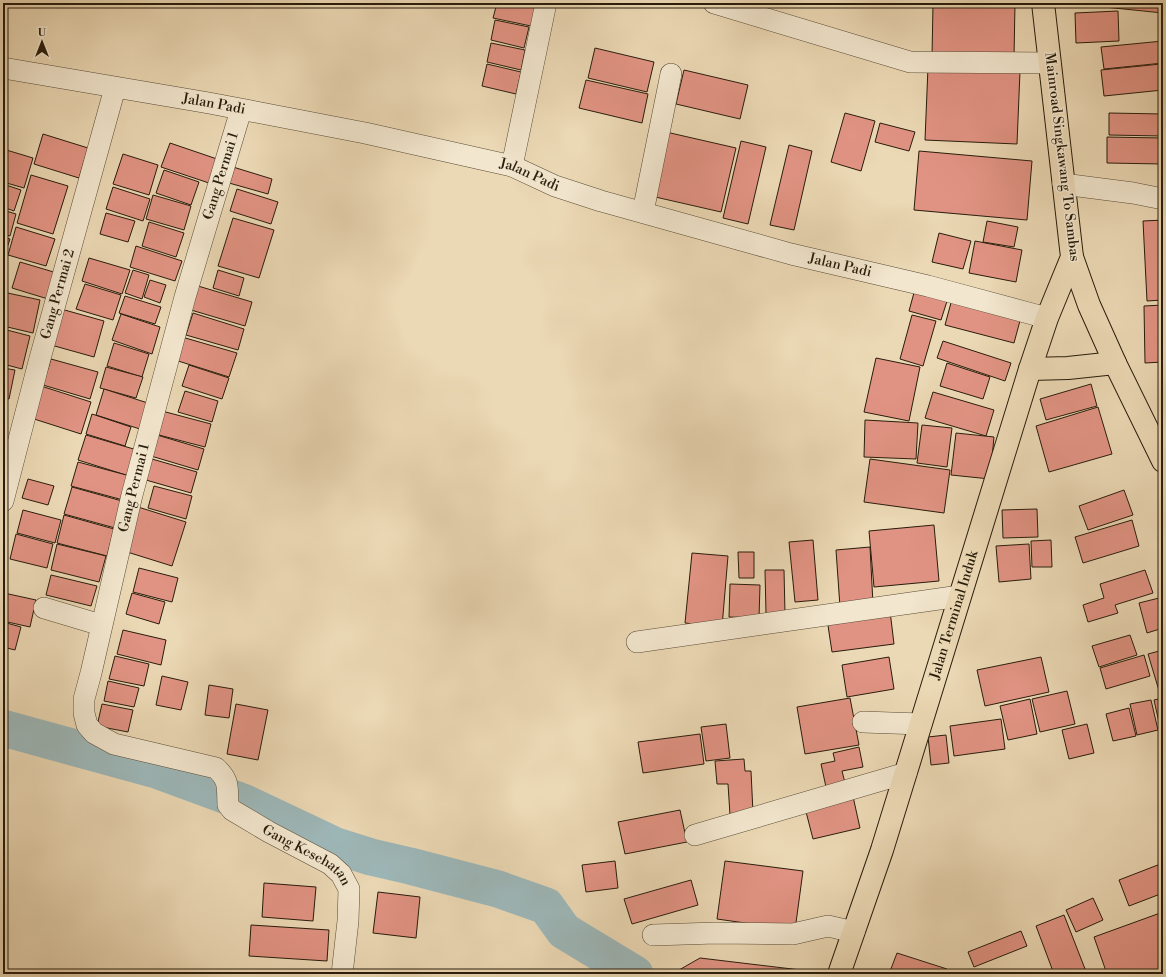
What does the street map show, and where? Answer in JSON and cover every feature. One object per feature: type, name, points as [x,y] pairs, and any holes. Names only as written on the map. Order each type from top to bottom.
[{"type":"main road","name":"Mainroad Singkawang To Sambas","points":[[1043,3],[1072,257],[1089,306],[1163,461]]},
{"type":"main road","name":"Jalan Terminal Induk","points":[[839,974],[882,850],[1030,369],[1047,318],[1072,257]]},
{"type":"main road","points":[[1030,369],[1068,368],[1115,363]]},
{"type":"street","points":[[512,166],[546,3]]},
{"type":"street","points":[[714,3],[910,62],[933,64],[1050,63]]},
{"type":"street","name":"Jalan Padi","points":[[3,68],[209,103],[365,134],[512,166],[556,186],[643,212],[791,254],[928,286],[1047,318]]},
{"type":"street","points":[[643,212],[671,74]]},
{"type":"street","name":"Gang Permai 2","points":[[3,500],[39,362],[115,88]]},
{"type":"street","name":"Gang Permai 1","points":[[228,805],[224,776],[216,768],[114,744],[94,733],[87,725],[84,713],[84,699],[132,495],[177,327],[241,110]]},
{"type":"street","points":[[1063,184],[1133,193],[1163,199]]},
{"type":"street","points":[[637,642],[960,596]]},
{"type":"street","points":[[44,608],[102,625]]},
{"type":"street","points":[[863,722],[921,724]]},
{"type":"street","points":[[695,835],[906,773]]},
{"type":"street","name":"Gang Kesehatan","points":[[228,805],[238,814],[330,864],[341,874],[349,889],[348,921],[342,974]]},
{"type":"street","points":[[653,935],[716,933],[792,934],[828,926],[854,932]]},
{"type":"building","points":[[497,3],[537,4],[531,26],[493,18]]},
{"type":"building","points":[[933,3],[1015,3],[1014,58],[932,57]]},
{"type":"building","points":[[1163,3],[1163,13],[1075,4]]},
{"type":"building","points":[[1118,11],[1119,41],[1076,43],[1075,13]]},
{"type":"building","points":[[495,20],[529,27],[524,48],[491,40]]},
{"type":"building","points":[[1163,41],[1163,63],[1104,69],[1101,47]]},
{"type":"building","points":[[491,43],[525,50],[521,70],[487,62]]},
{"type":"building","points":[[595,48],[654,62],[647,92],[588,78]]},
{"type":"building","points":[[487,64],[521,72],[516,94],[482,86]]},
{"type":"building","points":[[1161,64],[1163,90],[1104,96],[1101,70]]},
{"type":"building","points":[[928,67],[1020,71],[1017,144],[925,140]]},
{"type":"building","points":[[684,70],[748,85],[740,119],[676,104]]},
{"type":"building","points":[[586,80],[648,94],[642,123],[579,108]]},
{"type":"building","points":[[845,113],[875,121],[861,171],[831,162]]},
{"type":"building","points":[[1109,113],[1163,114],[1163,136],[1109,135]]},
{"type":"building","points":[[880,123],[915,132],[909,151],[875,142]]},
{"type":"building","points":[[666,132],[736,148],[721,212],[651,196]]},
{"type":"building","points":[[43,134],[88,148],[79,178],[34,164]]},
{"type":"building","points":[[1107,137],[1163,138],[1163,164],[1107,163]]},
{"type":"building","points":[[741,141],[766,147],[748,224],[723,218]]},
{"type":"building","points":[[170,143],[217,159],[209,183],[161,167]]},
{"type":"building","points":[[789,145],[812,151],[794,230],[770,225]]},
{"type":"building","points":[[3,149],[33,158],[24,188],[3,182]]},
{"type":"building","points":[[919,151],[1032,161],[1027,220],[914,210]]},
{"type":"building","points":[[123,154],[158,165],[149,195],[113,184]]},
{"type":"building","points":[[233,167],[272,179],[268,194],[229,183]]},
{"type":"building","points":[[164,170],[199,182],[191,205],[156,193]]},
{"type":"building","points":[[31,175],[68,186],[53,234],[17,223]]},
{"type":"building","points":[[3,184],[21,190],[14,211],[3,207]]},
{"type":"building","points":[[113,187],[150,199],[143,221],[106,209]]},
{"type":"building","points":[[237,189],[278,202],[271,224],[230,211]]},
{"type":"building","points":[[153,195],[191,206],[184,230],[146,219]]},
{"type":"building","points":[[3,210],[16,214],[10,236],[3,234]]},
{"type":"building","points":[[106,213],[135,221],[128,242],[100,234]]},
{"type":"building","points":[[233,218],[274,230],[259,278],[218,266]]},
{"type":"building","points":[[1163,220],[1163,300],[1147,301],[1143,221]]},
{"type":"building","points":[[987,221],[1018,227],[1014,247],[983,242]]},
{"type":"building","points":[[149,222],[184,233],[176,257],[142,246]]},
{"type":"building","points":[[16,227],[55,239],[46,266],[8,255]]},
{"type":"building","points":[[939,233],[971,241],[963,269],[932,262]]},
{"type":"building","points":[[3,237],[10,239],[3,260]]},
{"type":"building","points":[[975,241],[1022,250],[1016,282],[969,273]]},
{"type":"building","points":[[136,246],[182,261],[175,281],[130,267]]},
{"type":"building","points":[[89,258],[130,270],[122,294],[82,281]]},
{"type":"building","points":[[20,262],[57,273],[48,299],[12,288]]},
{"type":"building","points":[[133,270],[149,275],[142,299],[125,293]]},
{"type":"building","points":[[218,270],[244,278],[239,296],[213,288]]},
{"type":"building","points":[[150,280],[166,285],[160,303],[144,297]]},
{"type":"building","points":[[85,284],[121,295],[113,320],[76,309]]},
{"type":"building","points":[[198,286],[252,302],[245,326],[191,310]]},
{"type":"building","points":[[915,289],[948,298],[941,320],[909,311]]},
{"type":"building","points":[[3,292],[40,300],[33,333],[3,326]]},
{"type":"building","points":[[125,296],[161,307],[155,324],[119,313]]},
{"type":"building","points":[[952,299],[1021,317],[1014,343],[945,325]]},
{"type":"building","points":[[1163,305],[1163,362],[1145,363],[1144,306]]},
{"type":"building","points":[[61,309],[104,321],[94,357],[51,345]]},
{"type":"building","points":[[193,313],[244,329],[238,350],[186,335]]},
{"type":"building","points":[[121,314],[160,327],[152,354],[112,340]]},
{"type":"building","points":[[912,315],[936,321],[923,366],[900,359]]},
{"type":"building","points":[[3,329],[30,336],[22,369],[3,364]]},
{"type":"building","points":[[182,337],[237,353],[229,377],[175,360]]},
{"type":"building","points":[[943,341],[1011,363],[1005,381],[937,358]]},
{"type":"building","points":[[114,343],[149,354],[142,377],[107,366]]},
{"type":"building","points":[[876,358],[920,367],[909,421],[864,412]]},
{"type":"building","points":[[51,359],[98,372],[90,399],[43,385]]},
{"type":"building","points":[[947,363],[990,377],[983,399],[940,386]]},
{"type":"building","points":[[189,365],[229,378],[222,399],[182,386]]},
{"type":"building","points":[[106,367],[143,377],[136,398],[100,388]]},
{"type":"building","points":[[3,368],[15,370],[9,399],[3,398]]},
{"type":"building","points":[[1091,384],[1097,406],[1046,420],[1040,399]]},
{"type":"building","points":[[41,386],[91,402],[81,434],[31,418]]},
{"type":"building","points":[[104,389],[151,404],[143,430],[96,415]]},
{"type":"building","points":[[185,391],[218,401],[212,422],[178,412]]},
{"type":"building","points":[[933,392],[994,410],[986,436],[925,418]]},
{"type":"building","points":[[1098,407],[1112,454],[1049,472],[1036,426]]},
{"type":"building","points":[[162,411],[211,424],[205,447],[155,434]]},
{"type":"building","points":[[92,414],[131,427],[125,446],[86,434]]},
{"type":"building","points":[[865,420],[918,423],[916,459],[864,457]]},
{"type":"building","points":[[922,425],[952,428],[947,467],[917,463]]},
{"type":"building","points":[[956,433],[994,437],[990,479],[951,475]]},
{"type":"building","points":[[86,435],[137,450],[129,476],[78,460]]},
{"type":"building","points":[[157,435],[204,449],[198,470],[151,456]]},
{"type":"building","points":[[152,459],[197,472],[191,493],[146,480]]},
{"type":"building","points":[[870,459],[950,470],[944,513],[864,502]]},
{"type":"building","points":[[78,462],[130,476],[123,500],[71,486]]},
{"type":"building","points":[[28,479],[54,486],[48,505],[22,498]]},
{"type":"building","points":[[154,486],[192,496],[186,519],[148,508]]},
{"type":"building","points":[[72,487],[122,501],[115,528],[64,514]]},
{"type":"building","points":[[1124,490],[1133,515],[1088,530],[1079,506]]},
{"type":"building","points":[[138,507],[186,522],[172,566],[124,551]]},
{"type":"building","points":[[1037,509],[1038,537],[1003,538],[1002,510]]},
{"type":"building","points":[[23,510],[61,520],[55,543],[17,533]]},
{"type":"building","points":[[64,515],[114,529],[107,556],[57,543]]},
{"type":"building","points":[[1132,520],[1139,546],[1083,563],[1075,537]]},
{"type":"building","points":[[934,525],[939,581],[874,587],[869,531]]},
{"type":"building","points":[[16,534],[53,544],[47,568],[10,559]]},
{"type":"building","points":[[813,540],[818,600],[795,602],[789,542]]},
{"type":"building","points":[[1051,540],[1052,567],[1032,567],[1031,541]]},
{"type":"building","points":[[57,544],[106,556],[99,582],[51,570]]},
{"type":"building","points":[[1029,544],[1031,579],[999,582],[996,546]]},
{"type":"building","points":[[870,547],[873,604],[840,607],[836,550]]},
{"type":"building","points":[[738,552],[754,552],[754,578],[739,578]]},
{"type":"building","points":[[692,553],[728,556],[722,627],[685,623]]},
{"type":"building","points":[[139,568],[178,578],[172,602],[133,592]]},
{"type":"building","points":[[765,570],[784,570],[785,614],[766,614]]},
{"type":"building","points":[[1145,570],[1153,593],[1115,605],[1118,613],[1088,622],[1083,605],[1104,598],[1100,584]]},
{"type":"building","points":[[51,575],[97,586],[91,606],[46,595]]},
{"type":"building","points":[[730,584],[760,585],[759,618],[729,617]]},
{"type":"building","points":[[4,593],[36,600],[30,627],[3,621]]},
{"type":"building","points":[[132,593],[165,602],[159,624],[126,614]]},
{"type":"building","points":[[1163,597],[1163,628],[1147,633],[1139,603]]},
{"type":"building","points":[[890,611],[894,644],[832,652],[827,619]]},
{"type":"building","points":[[3,622],[21,627],[15,650],[3,647]]},
{"type":"building","points":[[123,630],[166,640],[161,665],[117,654]]},
{"type":"building","points":[[1130,635],[1137,655],[1099,667],[1092,646]]},
{"type":"building","points":[[1163,650],[1163,693],[1160,694],[1148,654]]},
{"type":"building","points":[[1144,655],[1150,676],[1106,689],[1100,668]]},
{"type":"building","points":[[115,656],[149,664],[144,686],[109,679]]},
{"type":"building","points":[[889,657],[894,689],[847,697],[842,665]]},
{"type":"building","points":[[1041,657],[1049,692],[985,706],[977,670]]},
{"type":"building","points":[[162,676],[188,682],[181,710],[156,705]]},
{"type":"building","points":[[108,681],[139,688],[134,707],[104,701]]},
{"type":"building","points":[[209,685],[233,689],[229,718],[205,715]]},
{"type":"building","points":[[1067,691],[1075,724],[1040,732],[1032,699]]},
{"type":"building","points":[[850,698],[859,745],[805,754],[797,707]]},
{"type":"building","points":[[1163,698],[1163,726],[1160,727],[1154,700]]},
{"type":"building","points":[[1030,699],[1037,734],[1008,740],[1000,706]]},
{"type":"building","points":[[1151,700],[1158,730],[1137,735],[1130,704]]},
{"type":"building","points":[[102,704],[133,710],[128,732],[97,726]]},
{"type":"building","points":[[236,704],[268,710],[258,760],[227,754]]},
{"type":"building","points":[[1129,708],[1136,736],[1113,741],[1106,714]]},
{"type":"building","points":[[1001,719],[1005,749],[954,756],[950,726]]},
{"type":"building","points":[[726,724],[730,758],[706,761],[701,727]]},
{"type":"building","points":[[1087,724],[1094,753],[1069,759],[1062,730]]},
{"type":"building","points":[[700,734],[704,764],[643,773],[638,742]]},
{"type":"building","points":[[946,735],[949,763],[931,765],[928,737]]},
{"type":"building","points":[[859,747],[863,767],[842,771],[845,783],[826,787],[821,764],[835,761],[833,753]]},
{"type":"building","points":[[744,759],[745,771],[751,771],[753,813],[730,815],[728,784],[717,784],[715,761]]},
{"type":"building","points":[[852,792],[860,828],[813,839],[804,804]]},
{"type":"building","points":[[680,810],[687,842],[625,854],[618,822]]},
{"type":"building","points":[[615,861],[618,888],[586,892],[582,865]]},
{"type":"building","points":[[725,861],[803,871],[795,930],[717,919]]},
{"type":"building","points":[[1163,863],[1163,893],[1129,906],[1119,880]]},
{"type":"building","points":[[691,880],[698,905],[632,924],[624,899]]},
{"type":"building","points":[[264,883],[316,887],[313,921],[262,917]]},
{"type":"building","points":[[378,892],[420,897],[416,938],[373,933]]},
{"type":"building","points":[[1093,898],[1103,920],[1076,932],[1066,910]]},
{"type":"building","points":[[1163,912],[1163,969],[1149,974],[1107,974],[1094,937]]},
{"type":"building","points":[[1064,915],[1087,974],[1054,974],[1036,926]]},
{"type":"building","points":[[251,925],[329,930],[327,961],[249,956]]},
{"type":"building","points":[[1021,931],[1027,946],[974,967],[968,952]]},
{"type":"building","points":[[897,953],[947,969],[945,974],[889,974]]},
{"type":"building","points":[[700,958],[809,971],[809,974],[672,974]]},
{"type":"waterway","points":[[3,728],[156,770],[243,802],[336,846],[371,857],[498,889],[546,906],[564,931],[635,974]]}]
